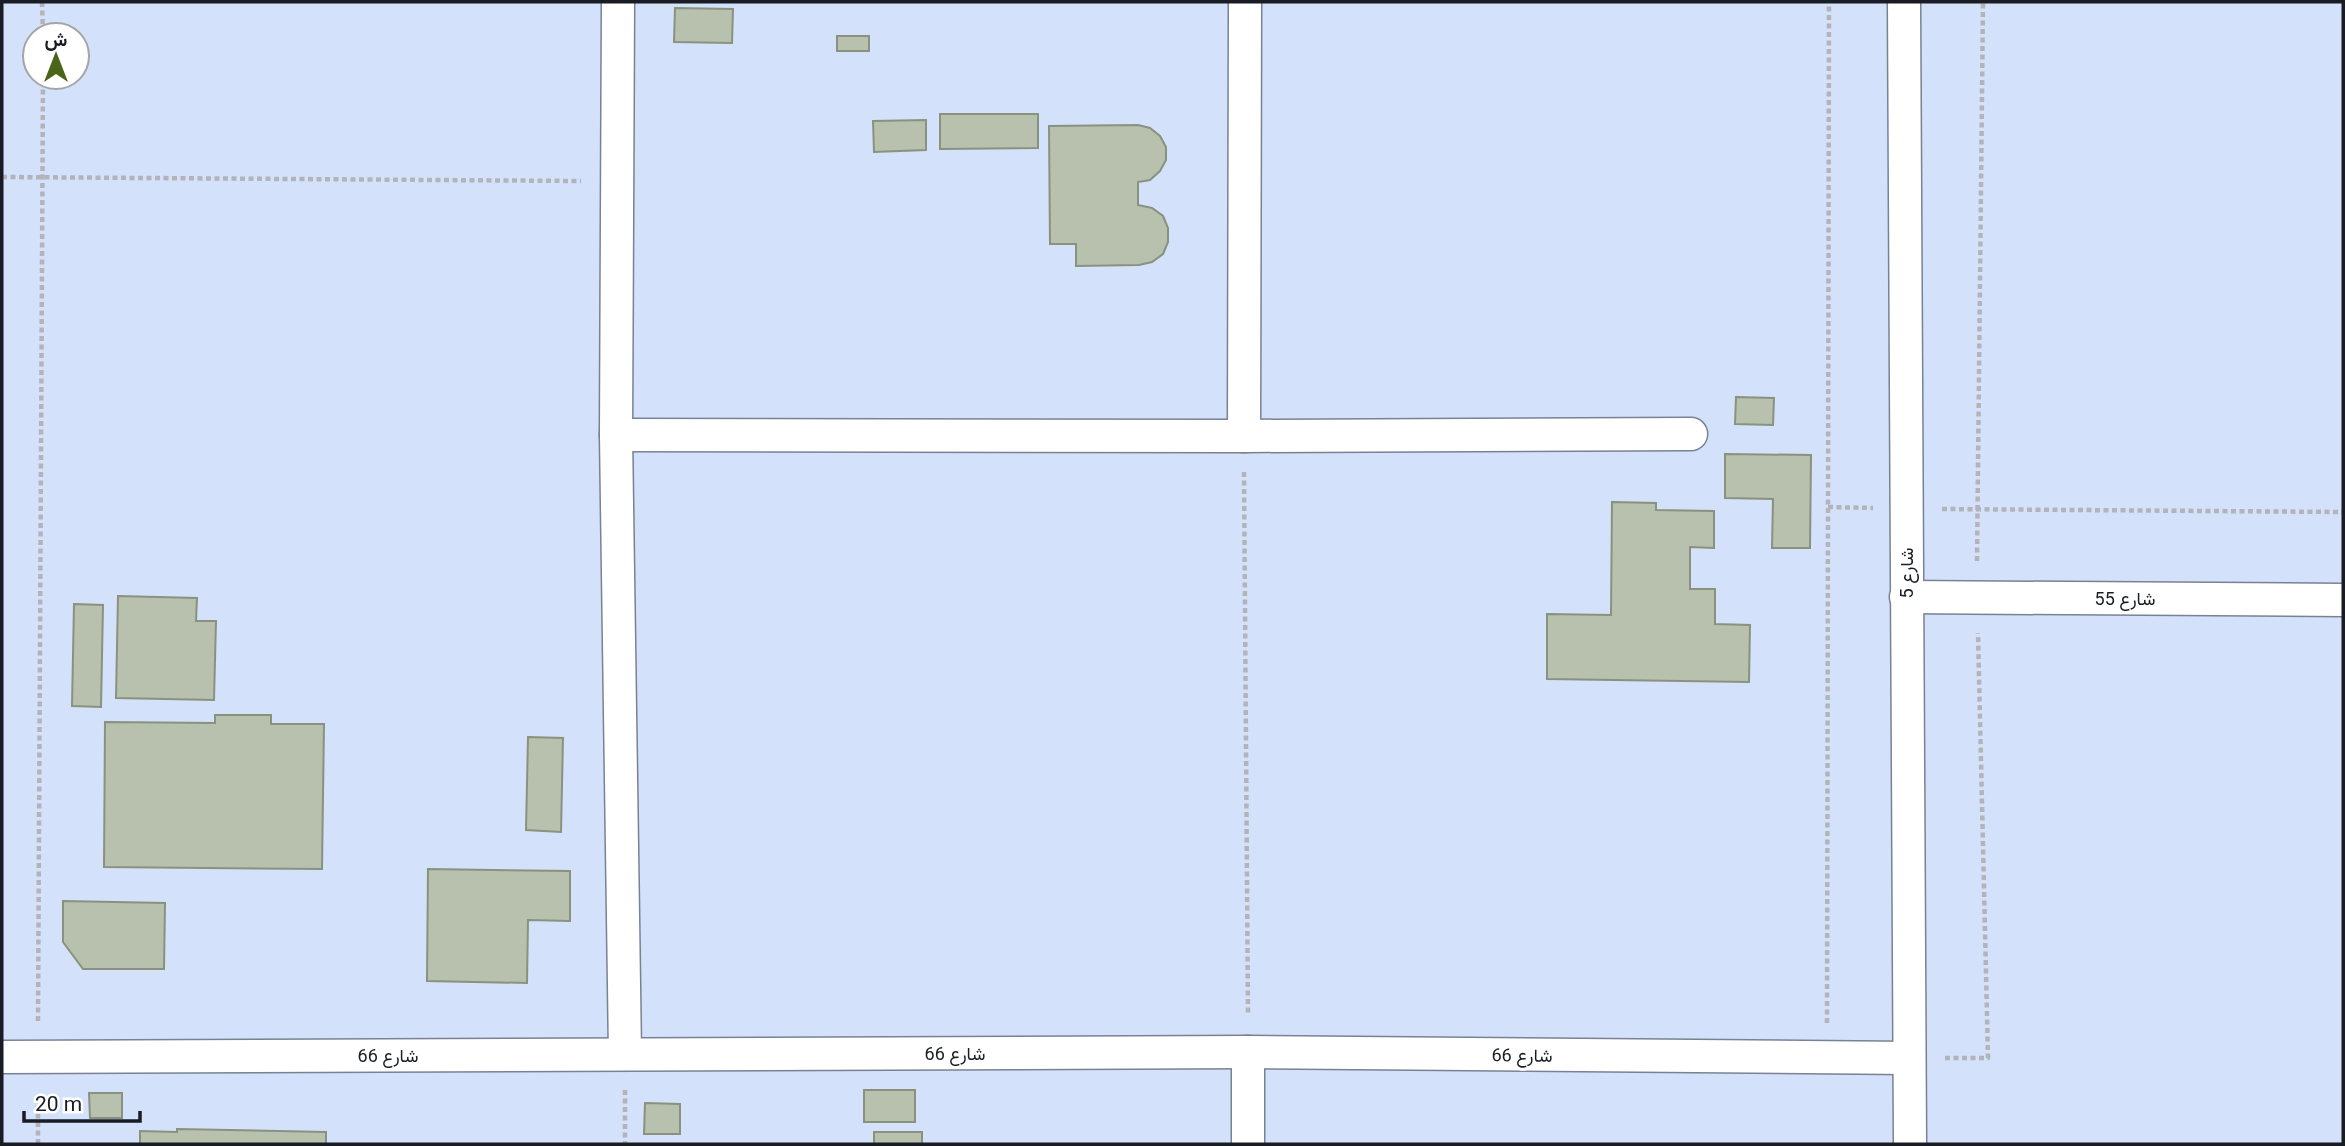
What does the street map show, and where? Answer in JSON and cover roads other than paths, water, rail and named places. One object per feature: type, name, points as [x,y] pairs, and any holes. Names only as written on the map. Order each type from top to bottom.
[{"type":"street","points":[[618,2],[616,435],[625,1054]]},
{"type":"street","points":[[1244,436],[1245,2]]},
{"type":"street","name":"شارع 5","points":[[1904,2],[1910,1144]]},
{"type":"street","points":[[616,435],[1692,434]]},
{"type":"street","name":"شارع 55","points":[[1906,597],[2343,600]]},
{"type":"street","points":[[1248,1052],[1248,1144]]},
{"type":"street","name":"شارع 66","points":[[2,1056],[1248,1052],[1909,1058]]}]
